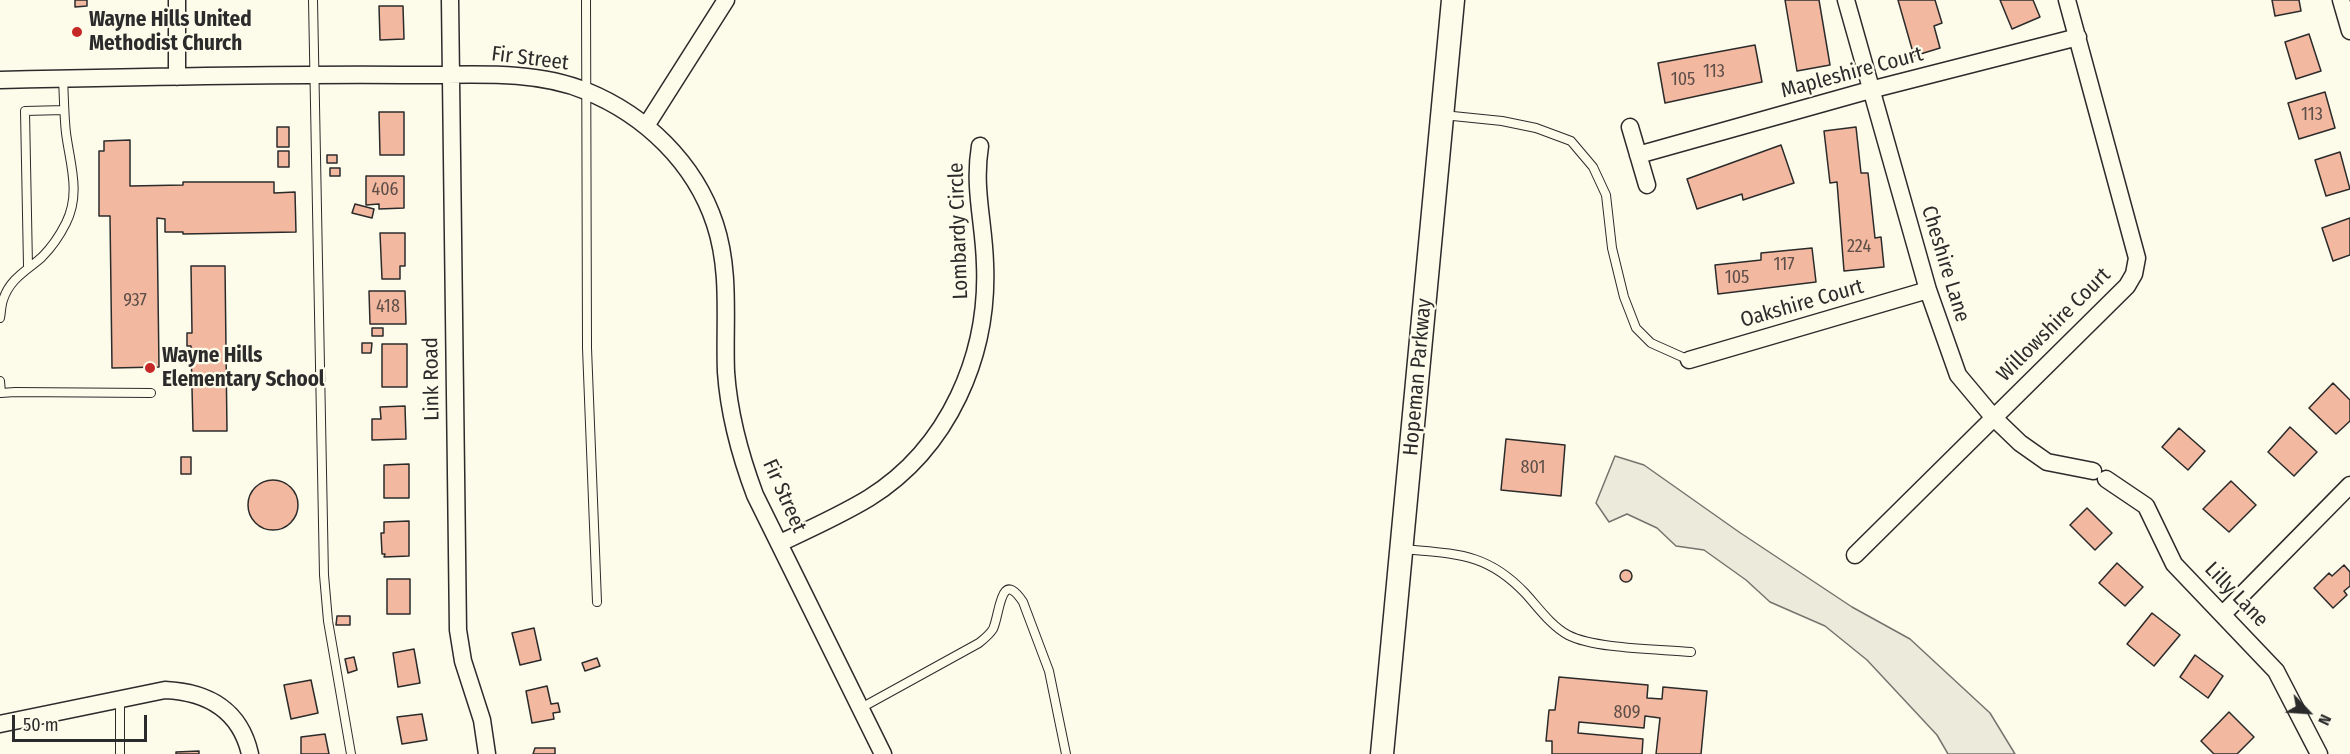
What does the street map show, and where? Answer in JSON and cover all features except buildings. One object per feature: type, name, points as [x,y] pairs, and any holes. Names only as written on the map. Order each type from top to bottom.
[{"type":"main road","name":"Hopeman Parkway","points":[[1382,754],[1454,0]]},
{"type":"street","points":[[177,0],[177,77]]},
{"type":"street","name":"Link Road","points":[[450,0],[458,630],[463,661],[482,720],[487,754]]},
{"type":"street","points":[[646,126],[726,0]]},
{"type":"street","name":"Cheshire Lane","points":[[1846,0],[1928,290],[1958,375],[1994,418],[2020,443],[2047,462],[2099,475]]},
{"type":"street","name":"Willowshire Court","points":[[1855,555],[2127,286],[2134,274],[2137,258],[2067,0]]},
{"type":"street","points":[[2341,0],[2350,31]]},
{"type":"street","name":"Mapleshire Court","points":[[1638,155],[1870,90],[2078,37]]},
{"type":"street","name":"Fir Street","points":[[0,80],[508,75],[546,80],[587,91],[608,101],[646,126],[668,145],[684,165],[702,193],[715,224],[725,282],[726,370],[735,433],[755,495],[883,754]]},
{"type":"street","points":[[1630,127],[1647,185]]},
{"type":"street","name":"Lombardy Circle","points":[[780,543],[870,497],[896,478],[919,456],[943,425],[959,398],[973,363],[982,327],[985,296],[985,263],[976,179],[980,146]]},
{"type":"street","name":"Oakshire Court","points":[[1689,360],[1928,290]]},
{"type":"street","name":"Lilly Lane","points":[[2099,475],[2146,506],[2174,564],[2276,671],[2319,754]]},
{"type":"street","points":[[2224,614],[2350,485]]},
{"type":"street","points":[[0,724],[165,690],[185,691],[204,696],[226,711],[239,727],[250,754]]},
{"type":"lane","points":[[313,0],[324,575],[328,621],[351,754]]},
{"type":"lane","points":[[586,0],[587,348],[597,602]]},
{"type":"lane","points":[[0,318],[3,300],[18,277],[28,266],[41,258],[55,242],[67,221],[73,202],[75,182],[67,139],[63,78]]},
{"type":"lane","points":[[28,266],[26,111],[64,110]]},
{"type":"lane","points":[[1443,115],[1502,121],[1536,128],[1571,141],[1593,166],[1606,195],[1612,248],[1624,297],[1636,328],[1651,344],[1689,360]]},
{"type":"lane","points":[[0,381],[0,395],[15,392],[151,393]]},
{"type":"lane","points":[[1402,549],[1465,555],[1484,562],[1512,579],[1561,630],[1579,639],[1613,645],[1691,652]]},
{"type":"lane","points":[[861,708],[979,643],[992,631],[998,615],[1001,595],[1011,590],[1016,592],[1023,602],[1049,671],[1066,754]]},
{"type":"lane","points":[[120,699],[120,754]]},
{"type":"shaded area","points":[[1615,456],[1644,465],[1852,607],[1910,639],[1990,713],[2015,754],[1948,754],[1937,735],[1867,660],[1825,626],[1770,602],[1746,580],[1704,550],[1676,546],[1657,528],[1627,514],[1609,522],[1596,503]]},
{"type":"place","name":"Wayne Hills United Methodist Church","points":[[77,32]]},
{"type":"place","name":"Wayne Hills Elementary School","points":[[150,368]]}]
